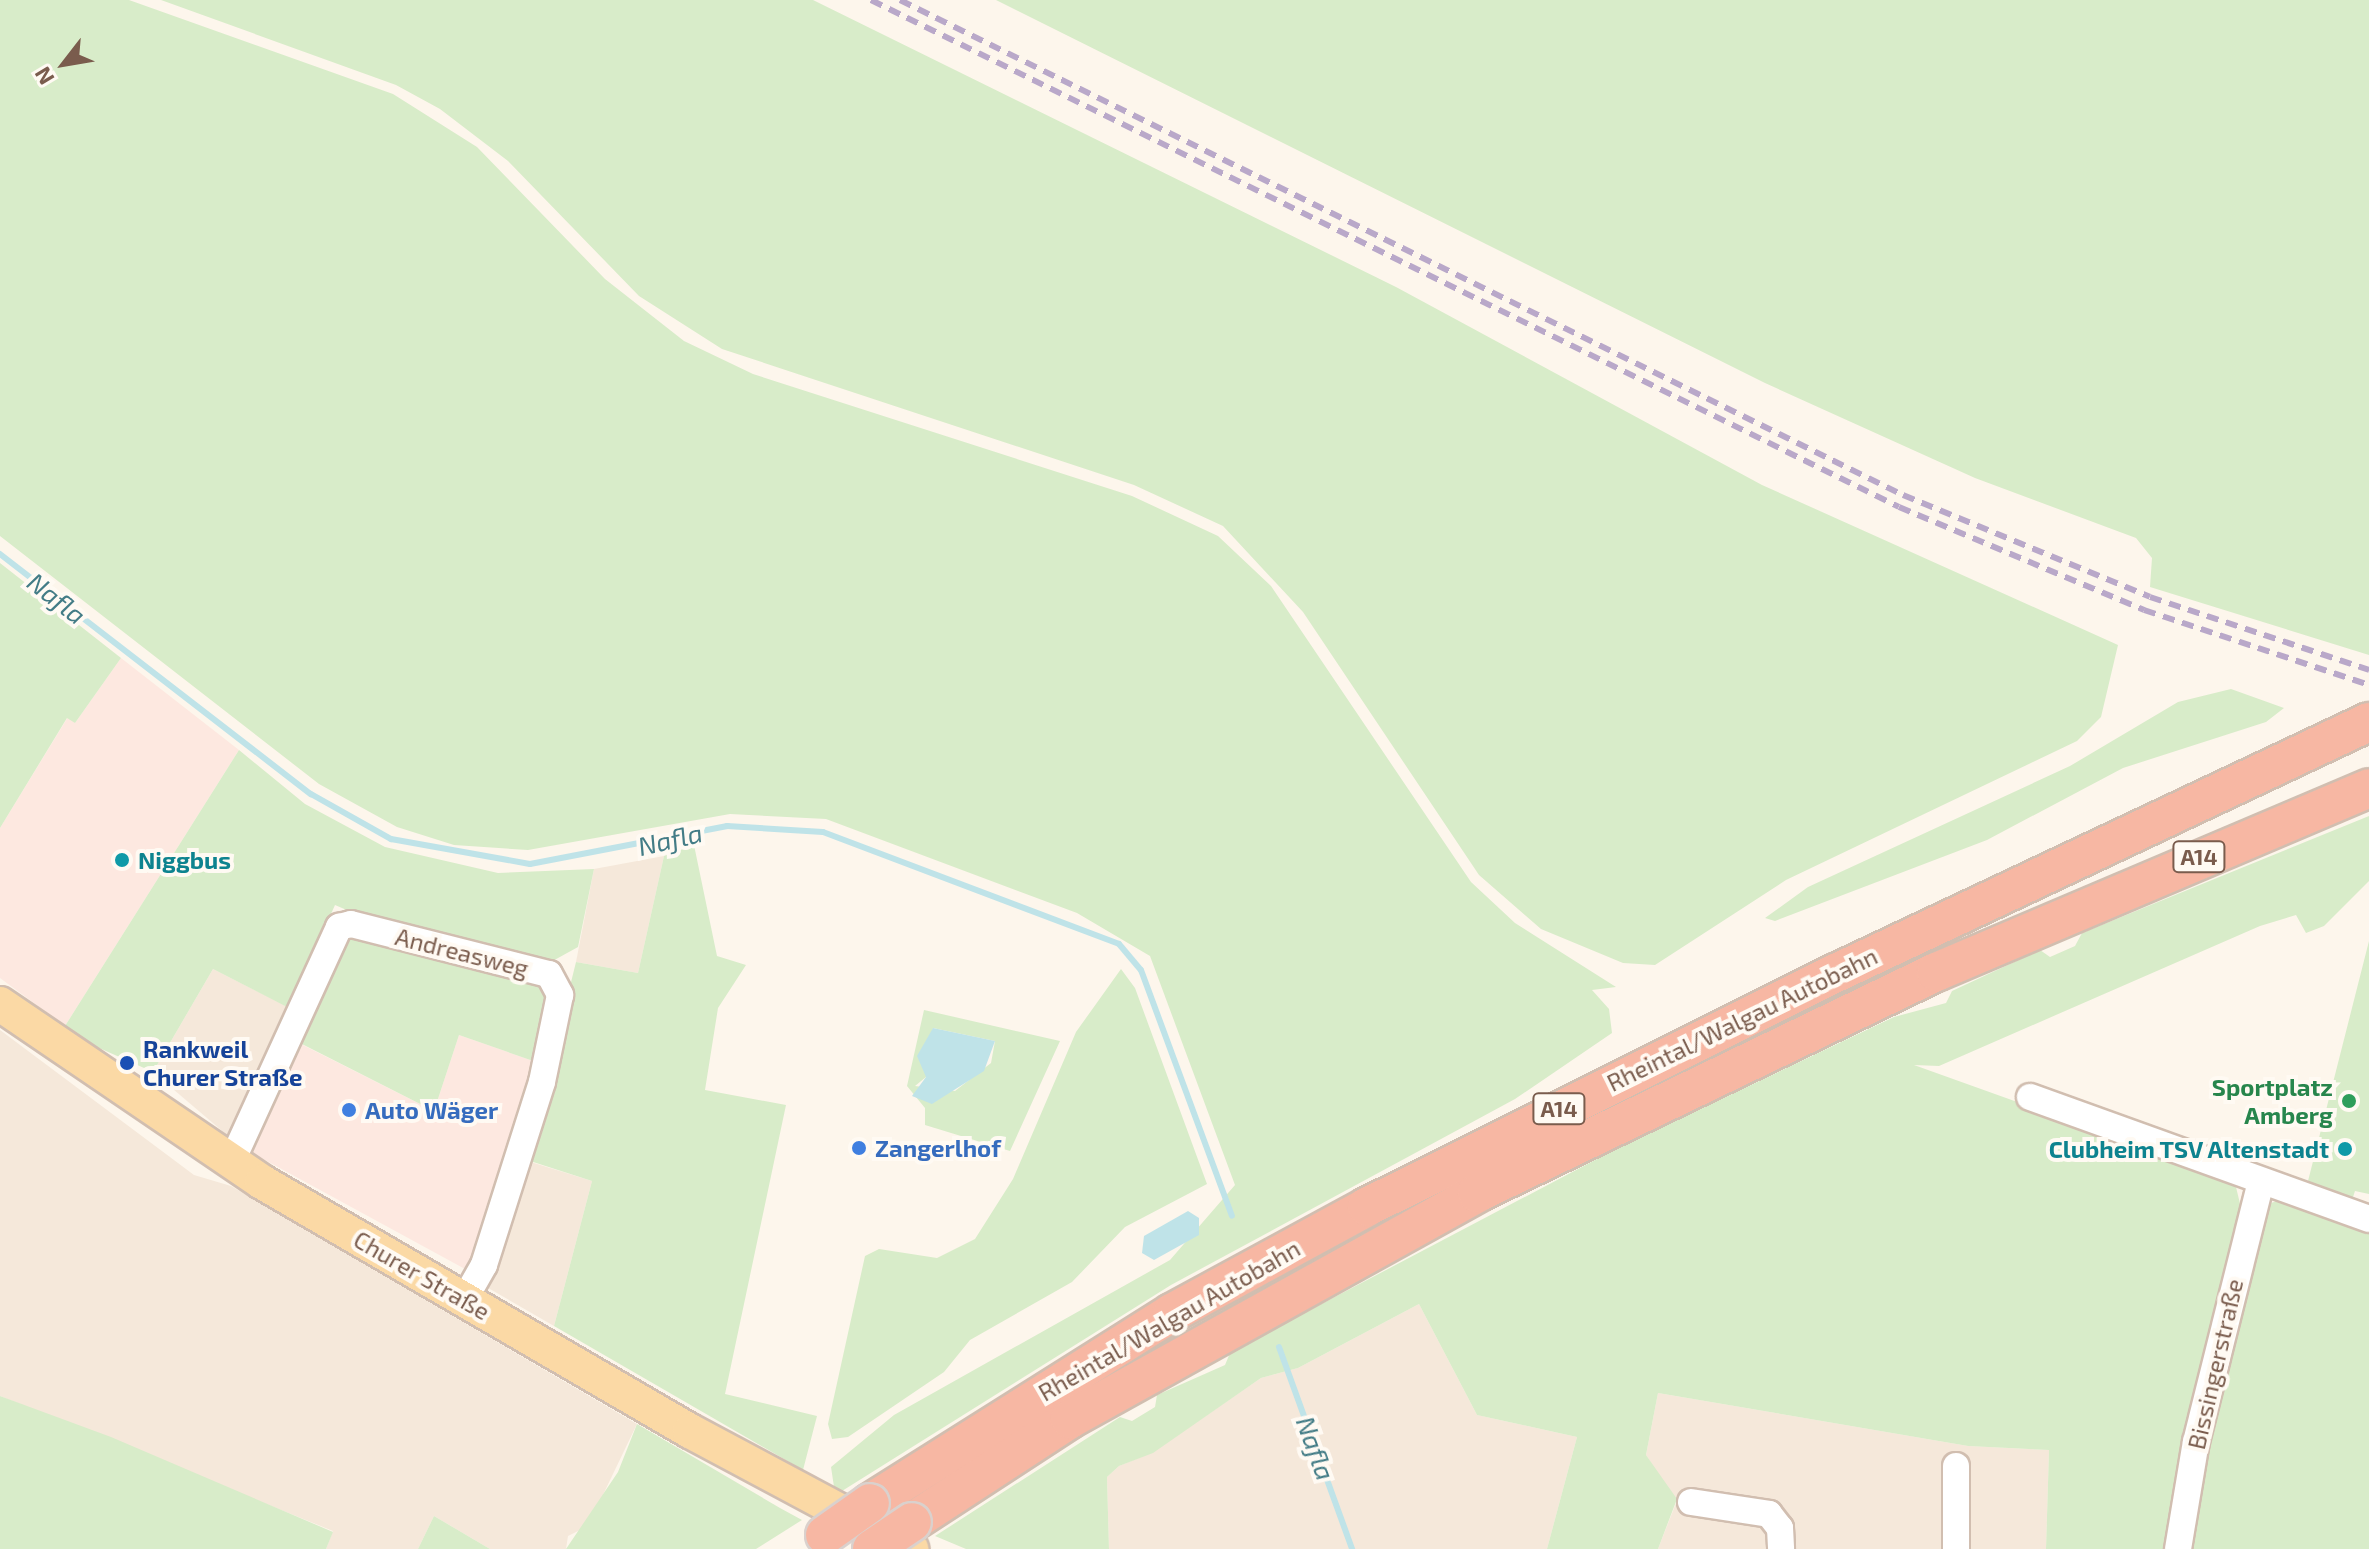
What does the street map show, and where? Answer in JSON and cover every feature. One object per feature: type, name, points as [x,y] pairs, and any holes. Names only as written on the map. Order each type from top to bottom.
[{"type":"highway","name":"Rheintal/Walgau Autobahn","points":[[846,1532],[1172,1313],[1367,1207],[2369,722]]},
{"type":"highway","name":"Rheintal/Walgau Autobahn","points":[[846,1532],[912,1536],[1083,1412],[1477,1193],[1911,984],[2359,792]]},
{"type":"main road","name":"Churer Straße","points":[[0,1004],[231,1163],[464,1300],[846,1532]]},
{"type":"street","name":"Andreasweg","points":[[231,1163],[339,927],[351,924],[549,974],[560,995],[542,1082],[484,1265],[464,1300]]},
{"type":"street","points":[[2030,1097],[2369,1219]]},
{"type":"street","name":"Bissingerstraße","points":[[2178,1549],[2196,1442],[2261,1182]]},
{"type":"street","points":[[1956,1466],[1956,1549]]},
{"type":"street","points":[[1691,1502],[1769,1514],[1780,1528],[1781,1549]]},
{"type":"shaded area","points":[[121,658],[239,750],[65,1026],[0,978],[0,828],[68,717],[75,723]]},
{"type":"shaded area","points":[[664,856],[638,973],[576,962],[594,869]]},
{"type":"shaded area","points":[[213,969],[296,1011],[241,1147],[153,1072]]},
{"type":"shaded area","points":[[0,1030],[194,1175],[231,1186],[637,1424],[588,1526],[568,1536],[566,1549],[490,1549],[434,1516],[418,1549],[326,1549],[333,1531],[0,1396]]},
{"type":"shaded area","points":[[459,1035],[539,1063],[478,1258],[465,1269],[241,1147],[289,1038],[434,1111]]},
{"type":"shaded area","points":[[518,1158],[592,1181],[554,1326],[476,1281]]},
{"type":"shaded area","points":[[1419,1304],[1477,1415],[1577,1437],[1547,1549],[1109,1549],[1107,1477],[1119,1466],[1153,1452],[1261,1378],[1298,1368]]},
{"type":"shaded area","points":[[1658,1393],[1968,1446],[2049,1450],[2046,1549],[1658,1549],[1676,1503],[1646,1455]]},
{"type":"green space","points":[[0,0],[129,0],[393,94],[477,147],[605,279],[684,341],[753,374],[1132,496],[1218,536],[1271,586],[1471,882],[1515,923],[1616,987],[1592,990],[1609,1009],[1612,1033],[1515,1099],[1171,1285],[842,1491],[834,1487],[831,1467],[894,1415],[1170,1260],[1235,1185],[1150,956],[1077,913],[826,819],[730,814],[528,850],[454,845],[397,827],[319,784],[0,536]]},
{"type":"green space","points":[[161,0],[813,0],[1396,287],[1762,485],[2118,645],[2101,717],[2077,741],[1786,880],[1655,965],[1623,963],[1541,929],[1479,875],[1303,612],[1223,526],[1134,485],[722,349],[639,296],[508,161],[440,109],[396,85]]},
{"type":"green space","points":[[996,0],[2369,0],[2369,655],[2150,587],[2152,558],[2136,538],[1975,478],[1765,383]]},
{"type":"green space","points":[[0,563],[121,658],[75,723],[67,718],[0,828]]},
{"type":"green space","points":[[2231,689],[2284,708],[2266,722],[2123,768],[1987,840],[1775,921],[1765,918],[1808,887],[2070,766],[2178,702]]},
{"type":"green space","points":[[239,750],[305,804],[385,847],[498,873],[594,869],[578,947],[549,963],[384,926],[335,905],[289,1008],[213,969],[153,1072],[97,1047],[65,1026]]},
{"type":"green space","points":[[2369,816],[2369,881],[2324,926],[2306,933],[2296,915],[2260,926],[1939,1066],[1914,1065],[2196,1166],[2236,1187],[2242,1212],[2170,1549],[2046,1549],[2049,1450],[1968,1446],[1658,1393],[1646,1455],[1677,1499],[1658,1549],[1547,1549],[1577,1437],[1477,1415],[1419,1304],[1298,1368],[1261,1378],[1153,1453],[1119,1466],[1107,1477],[1109,1549],[966,1549],[935,1536],[1120,1417],[1132,1421],[1155,1407],[1157,1395],[1225,1365],[1230,1353],[1614,1150],[1894,1017],[1946,1003],[1952,991],[2040,950],[2050,957],[2075,946],[2082,933]]},
{"type":"green space","points":[[694,845],[717,956],[746,965],[718,1008],[705,1090],[786,1105],[725,1394],[817,1416],[803,1470],[554,1326],[592,1181],[527,1160],[576,962],[638,973],[664,856]]},
{"type":"green space","points":[[354,936],[532,977],[548,989],[539,1063],[459,1035],[434,1111],[296,1041],[344,939]]},
{"type":"green space","name":"Sportplatz Amberg","points":[[2369,941],[2369,1194],[2355,1191],[2351,1203],[2307,1185]]},
{"type":"green space","points":[[1121,969],[1135,988],[1207,1184],[1125,1227],[1072,1282],[970,1340],[944,1372],[848,1437],[832,1439],[828,1424],[865,1256],[879,1249],[937,1258],[975,1239],[1013,1179],[1076,1032]]},
{"type":"green space","points":[[924,1010],[1060,1041],[1010,1151],[925,1125],[925,1108],[907,1086]],"holes":[[[933,1028],[995,1041],[991,1063],[955,1091],[915,1086],[926,1077]]]},
{"type":"green space","points":[[2283,1199],[2369,1229],[2369,1549],[2188,1549],[2205,1445],[2268,1204]]},
{"type":"green space","points":[[0,1396],[111,1437],[333,1532],[326,1549],[0,1549]]},
{"type":"green space","points":[[637,1424],[802,1520],[756,1549],[566,1549],[618,1472]]},
{"type":"green space","points":[[434,1516],[490,1549],[418,1549]]},
{"type":"water","points":[[933,1028],[995,1041],[984,1071],[932,1104],[912,1096],[926,1077],[917,1056]]},
{"type":"water","points":[[1188,1211],[1199,1218],[1199,1235],[1154,1260],[1142,1253],[1144,1236]]},
{"type":"waterway","name":"Nafla","points":[[0,554],[311,794],[391,839],[530,864],[727,826],[823,832],[1119,944],[1141,970],[1232,1216]]},
{"type":"waterway","name":"Nafla","points":[[1279,1347],[1352,1549]]},
{"type":"railway","points":[[871,0],[1899,507],[2144,610],[2369,685]]},
{"type":"railway","points":[[900,0],[1903,495],[2150,597],[2369,670]]},
{"type":"place","name":"Niggbus","points":[[122,860]]},
{"type":"place","name":"Rankweil Churer Straße","points":[[127,1063]]},
{"type":"place","name":"Sportplatz Amberg","points":[[2349,1101]]},
{"type":"place","name":"Auto Wäger","points":[[349,1110]]},
{"type":"place","name":"Zangerlhof","points":[[859,1148]]},
{"type":"place","name":"Clubheim TSV Altenstadt","points":[[2345,1149]]}]
